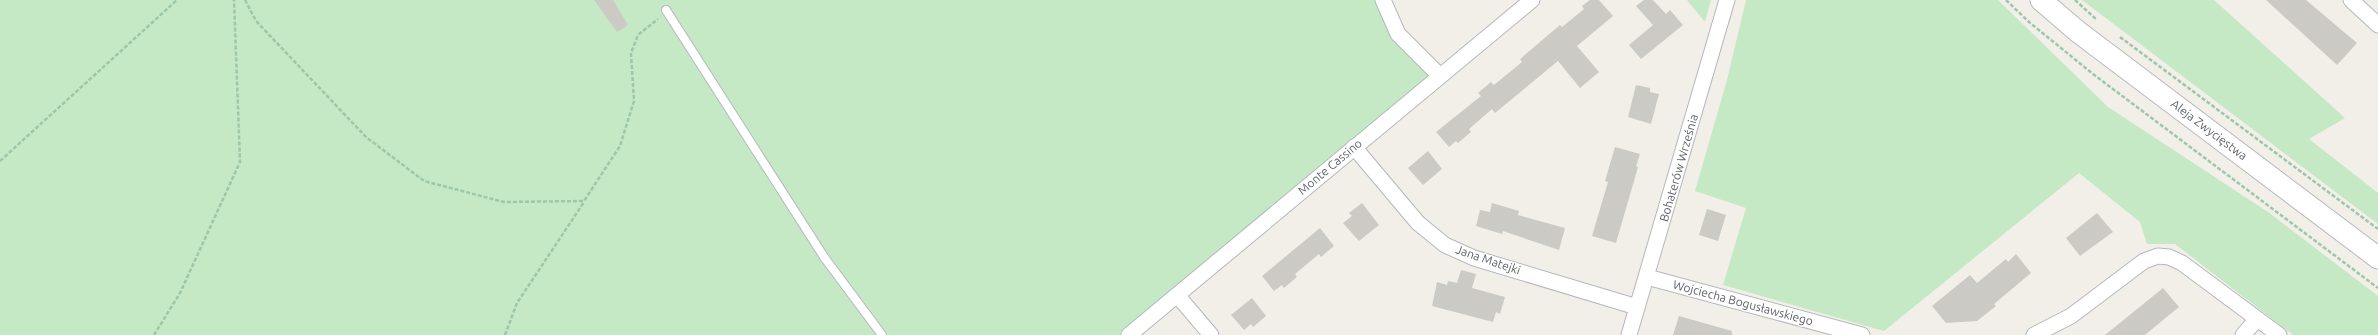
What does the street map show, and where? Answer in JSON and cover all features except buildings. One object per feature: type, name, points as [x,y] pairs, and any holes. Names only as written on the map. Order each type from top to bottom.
[{"type":"main road","name":"Aleja Zwycięstwa","points":[[2041,0],[2077,31],[2378,258]]},
{"type":"street","points":[[1383,0],[1398,34],[1440,76]]},
{"type":"street","name":"Monte Cassino","points":[[1129,335],[1532,0]]},
{"type":"street","name":"Bohaterów Września","points":[[1629,335],[1727,0]]},
{"type":"street","points":[[2351,0],[2378,25]]},
{"type":"street","name":"Jana Matejki","points":[[1354,147],[1418,223],[1445,245],[1474,258],[1637,307]]},
{"type":"street","points":[[2034,335],[2071,316],[2132,269],[2158,256],[2169,257],[2182,263],[2279,335]]},
{"type":"street","name":"Wojciecha Bogusławskiego","points":[[1647,277],[1862,335]]},
{"type":"street","points":[[1177,295],[1211,335]]},
{"type":"street","points":[[2243,335],[2257,319]]},
{"type":"lane","points":[[667,11],[824,257],[882,335]]},
{"type":"path","points":[[0,161],[177,0]]},
{"type":"path","points":[[154,335],[180,293],[240,162],[234,0]]},
{"type":"path","points":[[245,0],[256,21],[366,137],[424,181],[504,202],[584,201]]},
{"type":"path","points":[[2006,0],[2029,22],[2094,74],[2378,288]]},
{"type":"path","points":[[2075,0],[2104,25]]},
{"type":"path","points":[[505,335],[517,304],[620,146],[634,101],[631,54],[638,35],[667,11]]},
{"type":"path","points":[[2116,34],[2378,229]]},
{"type":"green space","points":[[0,0],[1383,0],[1398,34],[1440,76],[1128,335],[0,335]]},
{"type":"green space","points":[[1687,0],[1711,0],[1705,22]]},
{"type":"green space","points":[[1746,0],[1998,0],[2108,107],[2268,212],[2378,296],[2378,335],[2293,335],[2175,244],[2147,244],[2140,222],[2079,173],[1884,331],[1723,285],[1746,208],[1695,191],[1727,80]]},
{"type":"green space","points":[[2082,0],[2214,0],[2345,118],[2309,139],[2378,193],[2378,224]]}]
